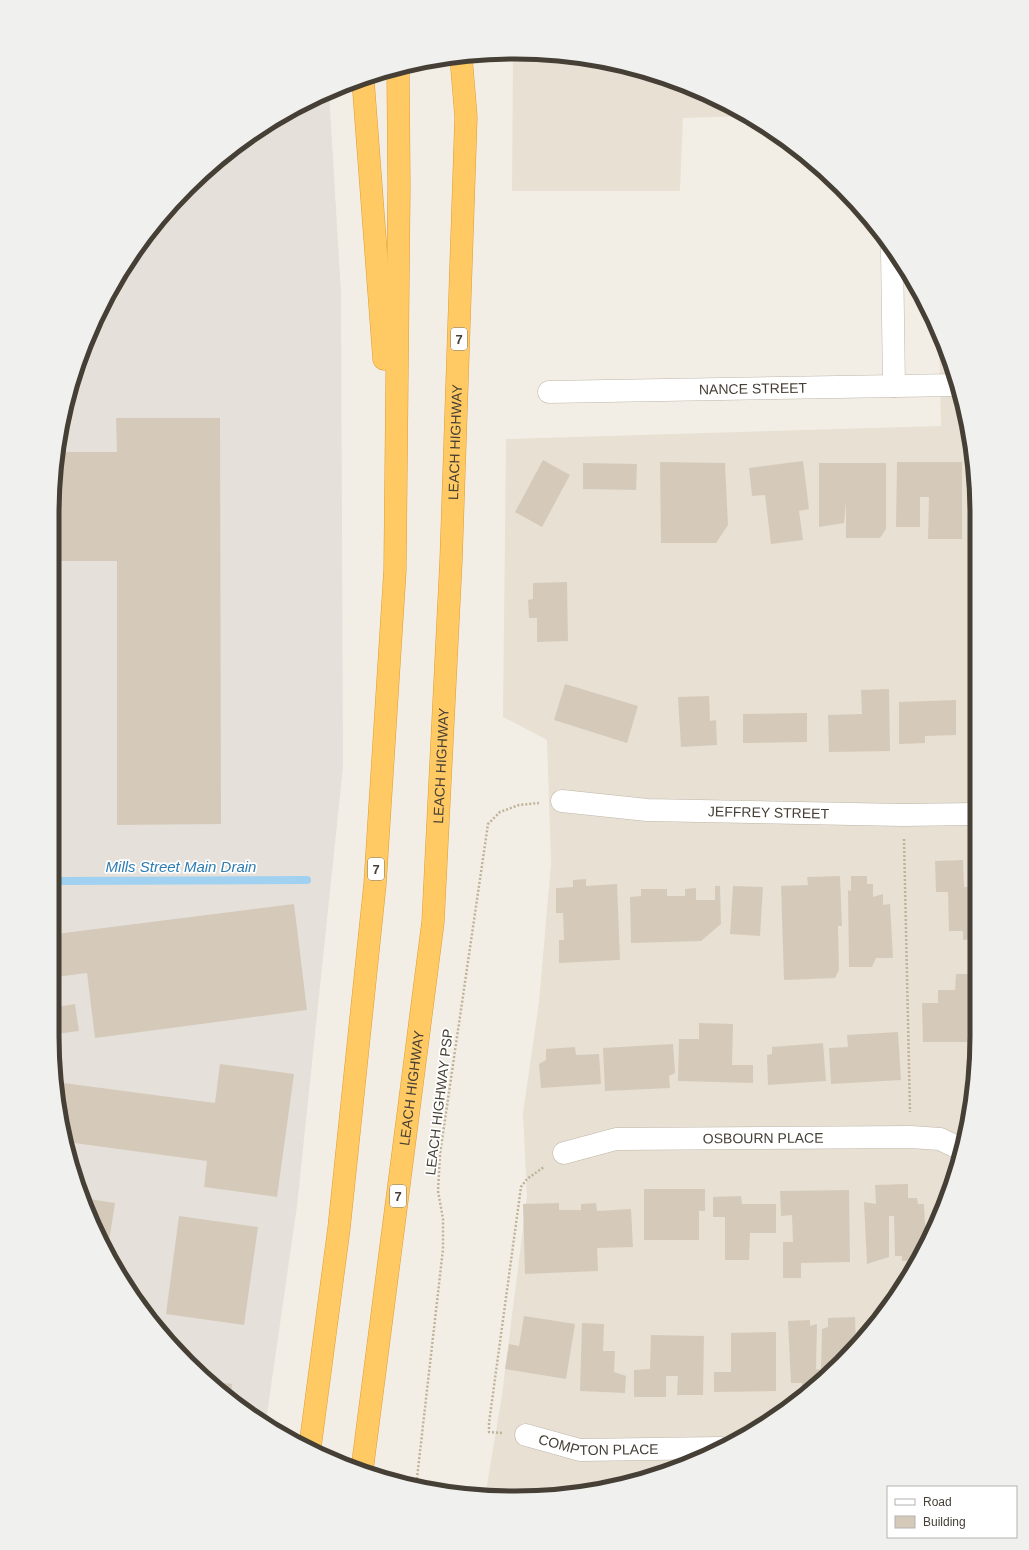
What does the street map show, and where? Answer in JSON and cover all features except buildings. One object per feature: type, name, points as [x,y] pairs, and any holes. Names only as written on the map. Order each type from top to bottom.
[{"type":"highway","name":"LEACH HIGHWAY","points":[[363,1465],[433,922],[451,561],[466,117],[461,62]]},
{"type":"highway","points":[[466,117],[470,62]]},
{"type":"highway","name":"7","points":[[311,1443],[340,1220],[375,884],[395,570],[399,187],[398,75]]},
{"type":"highway","points":[[364,84],[396,509]]},
{"type":"street","points":[[892,260],[894,386]]},
{"type":"street","name":"NANCE STREET","points":[[549,392],[951,385]]},
{"type":"street","name":"JEFFREY STREET","points":[[562,801],[647,810],[903,815],[970,814]]},
{"type":"street","name":"OSBOURN PLACE","points":[[564,1153],[616,1140],[911,1137],[940,1139],[956,1146]]},
{"type":"street","name":"COMPTON PLACE","points":[[526,1435],[580,1450],[707,1448]]},
{"type":"path","name":"LEACH HIGHWAY PSP","points":[[417,1480],[443,1249],[443,1219],[438,1191],[440,1154],[488,824],[500,812],[519,806],[562,801]]},
{"type":"path","points":[[903,815],[911,1137]]},
{"type":"path","points":[[526,1435],[490,1432],[489,1423],[521,1187],[527,1179],[564,1153]]},
{"type":"shaded area","points":[[513,59],[574,63],[632,75],[661,83],[689,94],[735,116],[683,118],[680,191],[512,191]]},
{"type":"shaded area","points":[[329,99],[341,292],[343,767],[297,1206],[267,1417],[237,1397],[192,1358],[153,1313],[136,1289],[106,1237],[94,1210],[83,1182],[68,1124],[63,1095],[59,1036],[59,514],[63,455],[68,426],[83,368],[106,313],[136,261],[172,214],[192,192],[214,172],[261,136],[287,120]]},
{"type":"shaded area","points":[[939,351],[946,368],[961,426],[969,485],[970,1036],[966,1095],[961,1124],[946,1182],[935,1210],[909,1263],[876,1313],[837,1358],[792,1397],[768,1414],[716,1444],[661,1467],[632,1475],[574,1487],[544,1490],[486,1490],[502,1395],[527,1196],[523,1113],[539,1002],[551,863],[547,740],[503,717],[506,439],[941,426]]},
{"type":"waterway","name":"Mills Street Main Drain","points":[[59,881],[307,880]]}]
